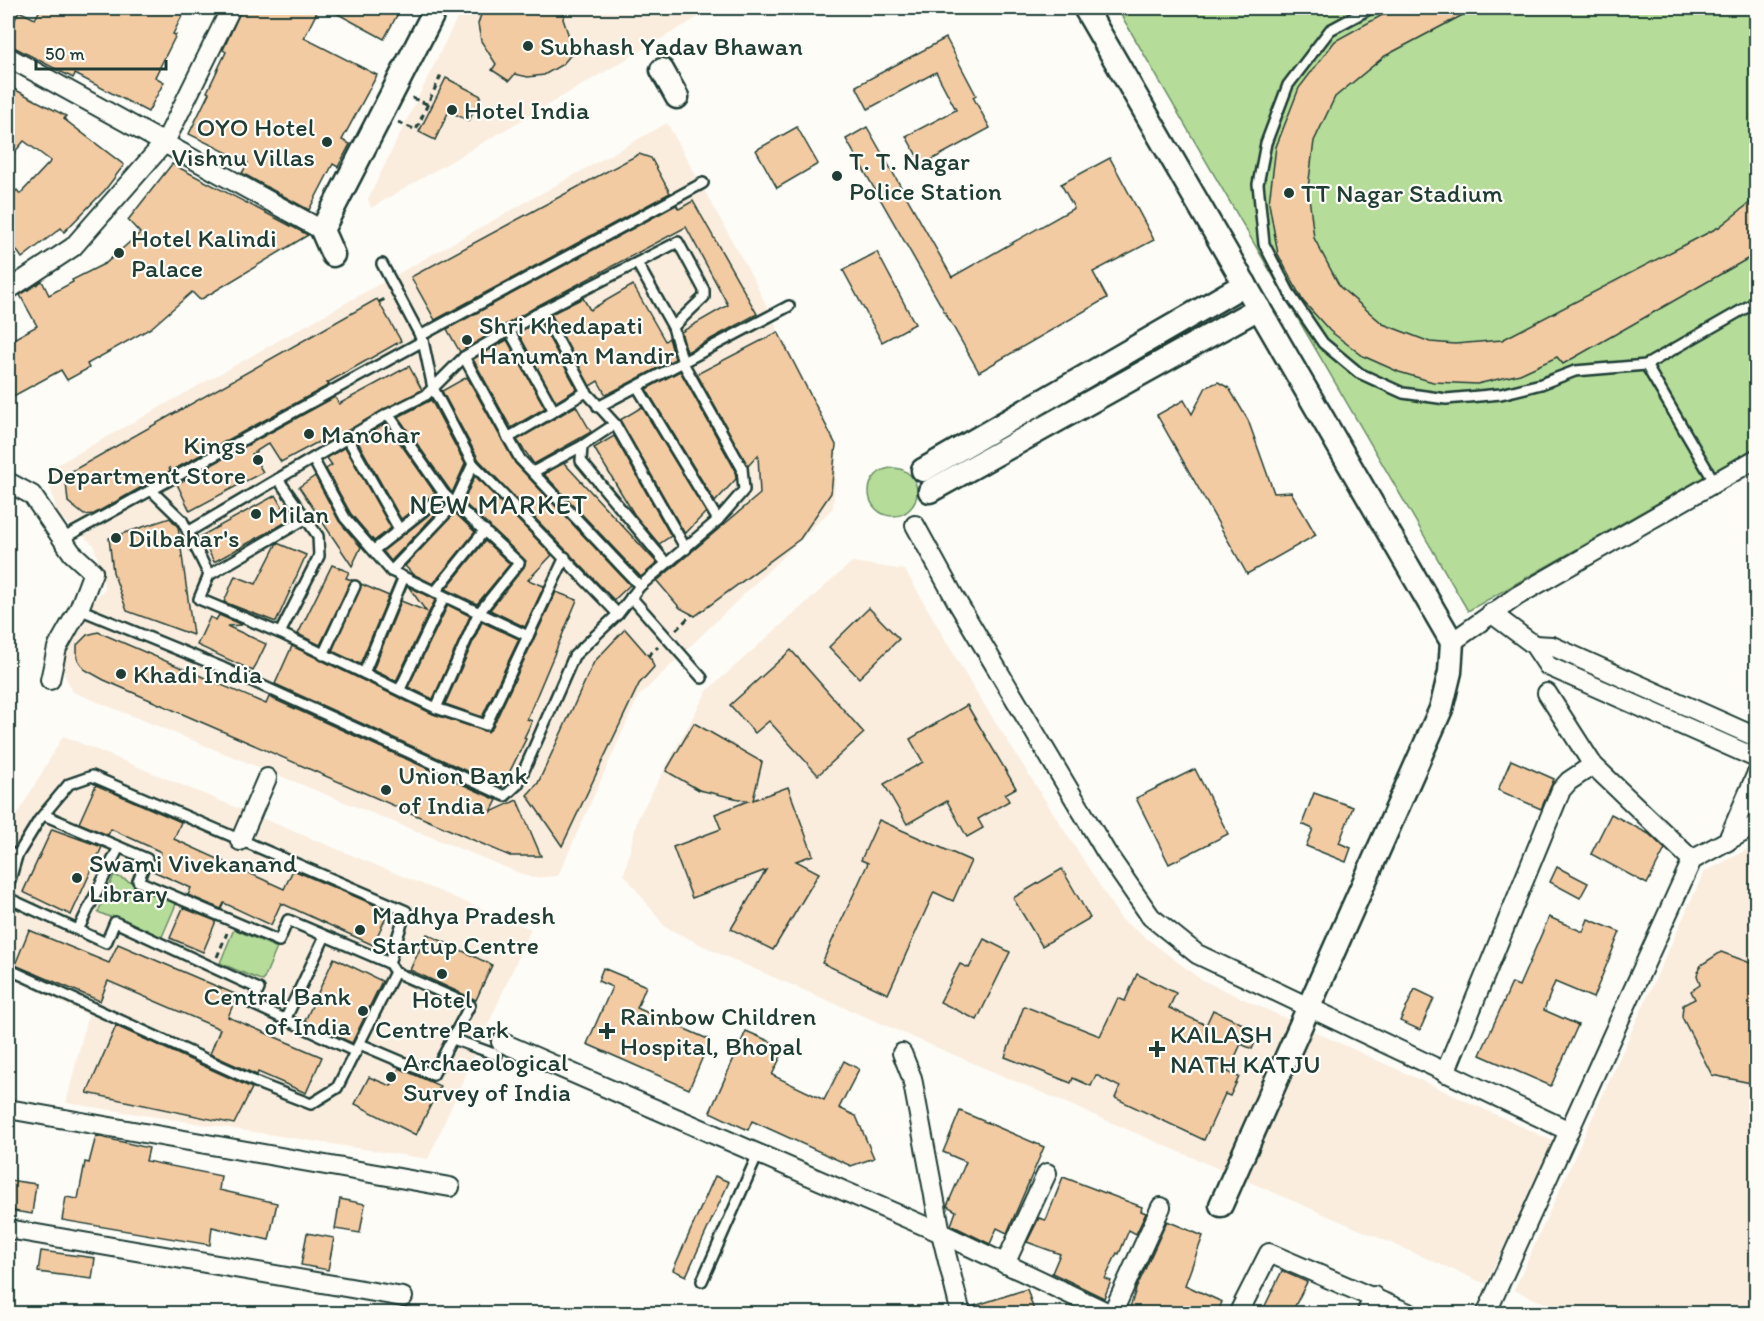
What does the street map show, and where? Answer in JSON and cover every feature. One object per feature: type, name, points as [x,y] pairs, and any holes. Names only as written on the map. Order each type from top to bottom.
[{"type":"street","points":[[8,290],[73,247],[165,142],[231,8]]},
{"type":"street","points":[[322,230],[436,8]]},
{"type":"street","points":[[1085,8],[1452,642],[1450,672],[1442,709],[1221,1205]]},
{"type":"street","points":[[8,57],[322,230],[333,255]]},
{"type":"street","points":[[662,70],[676,97]]},
{"type":"street","points":[[1245,284],[927,481],[1259,308]]},
{"type":"street","points":[[1452,642],[1491,613],[1756,459]]},
{"type":"street","points":[[8,482],[32,495],[72,553],[93,572],[80,609],[57,648],[50,680]]},
{"type":"street","points":[[915,525],[1082,812],[1151,917],[1197,954],[1567,1130]]},
{"type":"street","points":[[1491,613],[1534,645],[1548,666],[1756,758]]},
{"type":"street","points":[[1534,645],[1552,646],[1756,737]]},
{"type":"street","points":[[1547,693],[1593,765],[1692,860]]},
{"type":"street","points":[[1445,1073],[1561,790],[1569,781],[1593,765]]},
{"type":"street","points":[[1727,842],[1756,775]]},
{"type":"street","points":[[240,840],[267,778]]},
{"type":"street","points":[[1486,1314],[1567,1130],[1692,860],[1756,825]]},
{"type":"street","points":[[499,1048],[758,1154],[941,1233],[1112,1314],[1161,1207]]},
{"type":"street","points":[[902,1053],[912,1078],[941,1233],[961,1314]]},
{"type":"street","points":[[8,1109],[450,1187]]},
{"type":"street","points":[[1005,1264],[1047,1173]]},
{"type":"street","points":[[8,1228],[403,1297]]},
{"type":"street","points":[[1238,1314],[1269,1252],[1411,1314]]},
{"type":"street","points":[[1366,1314],[1374,1296]]},
{"type":"lane","points":[[1371,8],[1330,30],[1288,85],[1266,143],[1258,184],[1264,244],[1290,296],[1323,343],[1359,373],[1403,393],[1446,399],[1501,394],[1541,384],[1575,371],[1646,365],[1756,302]]},
{"type":"lane","points":[[62,538],[152,491],[422,338],[704,183]]},
{"type":"lane","points":[[189,532],[388,414],[426,395],[464,357],[509,330],[678,242],[704,290],[704,297],[673,327]]},
{"type":"lane","points":[[80,609],[224,668],[505,796],[518,784],[574,656],[618,614],[640,586],[718,520],[744,490],[742,468],[682,363],[673,327],[638,263]]},
{"type":"lane","points":[[382,264],[422,338],[433,388],[473,464],[618,614]]},
{"type":"lane","points":[[598,407],[638,388],[789,306]]},
{"type":"lane","points":[[542,311],[586,392],[615,424],[686,549]]},
{"type":"lane","points":[[509,330],[554,411]]},
{"type":"lane","points":[[464,357],[520,459],[640,586]]},
{"type":"lane","points":[[1646,365],[1715,483]]},
{"type":"lane","points":[[638,388],[718,520]]},
{"type":"lane","points":[[508,438],[586,392]]},
{"type":"lane","points":[[388,414],[444,494],[519,563],[478,614],[436,708]]},
{"type":"lane","points":[[533,472],[582,446],[615,424]]},
{"type":"lane","points":[[348,439],[399,529]]},
{"type":"lane","points":[[582,446],[581,461],[666,563]]},
{"type":"lane","points":[[313,459],[345,518],[391,571],[403,579],[528,636]]},
{"type":"lane","points":[[391,571],[454,505],[473,464]]},
{"type":"lane","points":[[278,479],[318,536],[319,556],[280,633]]},
{"type":"lane","points":[[152,491],[182,520],[209,575]]},
{"type":"lane","points":[[374,550],[444,494]]},
{"type":"lane","points":[[305,519],[209,575],[199,599],[280,633],[436,708],[486,725],[565,557]]},
{"type":"lane","points":[[400,689],[440,594],[485,530]]},
{"type":"lane","points":[[364,673],[403,579]]},
{"type":"lane","points":[[323,655],[355,586]]},
{"type":"lane","points":[[632,597],[702,678]]},
{"type":"lane","points":[[8,887],[17,856],[44,815],[69,784],[92,776],[406,911],[389,963]]},
{"type":"lane","points":[[8,898],[106,943],[115,922],[260,989],[252,1005],[285,1020],[434,1075],[470,1005],[395,972],[389,963],[288,920],[279,940],[138,881],[147,858],[44,815]]},
{"type":"lane","points":[[78,930],[119,847]]},
{"type":"lane","points":[[8,852],[17,856]]},
{"type":"lane","points":[[285,1020],[325,936]]},
{"type":"lane","points":[[8,969],[262,1085],[311,1104],[337,1088],[395,972]]},
{"type":"lane","points":[[453,1039],[499,1048]]},
{"type":"lane","points":[[702,1281],[758,1154]]},
{"type":"path","points":[[416,130],[441,75]]},
{"type":"path","points":[[422,102],[432,106]]},
{"type":"path","points":[[8,426],[12,434]]},
{"type":"path","points":[[212,967],[232,920]]},
{"type":"shaded area","points":[[462,8],[714,8],[371,208],[368,199]]},
{"type":"shaded area","points":[[667,123],[754,280],[837,453],[833,508],[638,697],[558,876],[532,878],[73,692],[59,663],[79,617],[105,588],[94,545],[58,516],[46,471]]},
{"type":"shaded area","points":[[852,562],[905,570],[971,684],[1121,919],[1200,979],[1553,1141],[1486,1284],[722,955],[665,927],[624,874],[638,818],[707,691]]},
{"type":"shaded area","points":[[63,736],[531,929],[428,1159],[66,1103],[88,1015],[8,977],[8,831]]},
{"type":"shaded area","points":[[1756,845],[1756,1313],[1568,1313],[1514,1290],[1704,872]]},
{"type":"green space","points":[[1117,8],[1756,8],[1756,447],[1468,611]]},
{"type":"green space","points":[[888,468],[898,468],[910,475],[917,487],[917,497],[910,509],[898,516],[888,516],[873,505],[869,497],[869,487],[880,472]]},
{"type":"green space","points":[[114,875],[177,902],[161,939],[98,912]]},
{"type":"green space","points":[[234,929],[277,948],[263,981],[220,963]]},
{"type":"building","points":[[41,8],[186,8],[173,34],[176,35],[155,77],[164,82],[148,112],[75,74],[73,78],[8,44],[8,35],[19,11],[35,19]]},
{"type":"building","points":[[242,8],[319,8],[304,38],[377,75],[342,140],[350,144],[338,167],[333,164],[309,210],[242,173],[248,163],[189,134],[209,93],[207,92],[226,52],[223,50]]},
{"type":"building","points":[[327,8],[401,8],[384,39]]},
{"type":"building","name":"Subhash Yadav Bhawan","points":[[483,8],[566,8],[563,19],[574,51],[563,64],[544,75],[528,77],[515,74],[509,81],[492,70],[496,64],[481,41],[478,24]]},
{"type":"building","name":"TT Nagar Stadium","points":[[1395,8],[1476,8],[1385,56],[1335,97],[1314,141],[1308,188],[1314,238],[1340,287],[1383,324],[1430,342],[1455,344],[1502,340],[1719,227],[1756,198],[1756,254],[1563,364],[1557,357],[1520,374],[1477,384],[1433,382],[1399,372],[1363,356],[1330,331],[1303,301],[1278,254],[1269,203],[1276,147],[1299,88],[1335,41]]},
{"type":"building","points":[[946,38],[976,95],[973,97],[990,128],[922,165],[906,136],[956,110],[936,72],[868,109],[856,86]]},
{"type":"building","points":[[446,78],[481,96],[469,121],[449,111],[435,140],[419,132]]},
{"type":"building","points":[[8,86],[66,116],[64,119],[124,165],[105,190],[64,232],[61,228],[22,258],[8,238],[8,198],[17,190],[20,194],[51,161],[24,141],[8,160]]},
{"type":"building","points":[[797,127],[818,164],[777,188],[756,150]]},
{"type":"building","points":[[867,127],[952,277],[1074,208],[1061,184],[1110,158],[1154,240],[1093,272],[1107,298],[979,372],[846,139]]},
{"type":"building","points":[[639,154],[651,158],[670,193],[435,320],[411,277]]},
{"type":"building","points":[[172,164],[308,235],[200,300],[192,292],[151,328],[87,364],[89,368],[67,380],[61,370],[8,399],[8,342],[37,326],[20,295],[42,281],[49,295],[73,282],[72,280],[106,263],[140,233],[128,220]]},
{"type":"building","points":[[693,201],[757,314],[687,352],[681,332],[728,305],[686,227],[539,305],[460,352],[447,329],[676,205],[679,209]]},
{"type":"building","points":[[877,252],[915,324],[882,342],[843,270]]},
{"type":"building","points":[[633,285],[665,341],[669,338],[675,359],[606,395],[598,381],[590,386],[551,314],[583,298],[590,310]]},
{"type":"building","points":[[377,299],[401,341],[327,383],[329,385],[171,471],[169,467],[170,471],[94,514],[84,515],[68,502],[66,482],[72,471]]},
{"type":"building","points":[[539,320],[577,389],[556,402],[518,333]]},
{"type":"building","points":[[778,332],[836,445],[831,493],[800,539],[695,616],[680,608],[657,581],[760,494],[758,455],[748,466],[697,374]]},
{"type":"building","points":[[507,340],[545,408],[511,428],[473,359]]},
{"type":"building","points":[[409,366],[422,390],[321,446],[318,442],[281,462],[269,443],[252,454],[263,472],[190,511],[177,484],[335,397],[339,404]]},
{"type":"building","points":[[680,371],[735,470],[736,479],[715,502],[646,389]]},
{"type":"building","points":[[467,377],[515,463],[630,585],[614,600],[479,460],[442,391]]},
{"type":"building","points":[[1218,382],[1229,388],[1248,420],[1274,493],[1291,492],[1316,535],[1247,574],[1157,415],[1184,400],[1192,414],[1206,387]]},
{"type":"building","points":[[431,400],[465,464],[452,493],[398,417]]},
{"type":"building","points":[[576,406],[591,432],[534,464],[517,440]]},
{"type":"building","points":[[642,407],[706,512],[685,534],[620,420]]},
{"type":"building","points":[[386,423],[435,493],[401,519],[357,440]]},
{"type":"building","points":[[614,436],[671,536],[659,544],[634,514],[594,448]]},
{"type":"building","points":[[345,447],[391,528],[374,541],[351,514],[326,469],[332,465],[327,458]]},
{"type":"building","points":[[564,463],[657,563],[641,577],[544,474]]},
{"type":"building","points":[[315,476],[339,521],[361,547],[352,566],[299,487]]},
{"type":"building","points":[[475,476],[552,555],[528,580],[544,586],[525,627],[490,610],[524,567],[526,561],[463,502]]},
{"type":"building","points":[[276,495],[290,520],[214,562],[201,536]]},
{"type":"building","points":[[445,504],[391,561],[383,551]]},
{"type":"building","points":[[455,513],[475,532],[433,584],[413,574],[405,566]]},
{"type":"building","points":[[170,518],[178,527],[193,635],[127,611],[113,572],[109,538]]},
{"type":"building","points":[[485,541],[510,564],[477,604],[446,589]]},
{"type":"building","points":[[277,543],[306,555],[276,622],[224,602],[235,576],[256,584]]},
{"type":"building","points":[[332,565],[349,572],[346,578],[352,580],[320,645],[298,634]]},
{"type":"building","points":[[361,584],[389,596],[360,664],[332,651]]},
{"type":"building","points":[[408,586],[435,600],[396,681],[373,670],[401,601],[426,611]]},
{"type":"building","points":[[556,592],[577,600],[527,719],[532,721],[524,738],[526,739],[502,787],[275,684],[292,646],[433,714],[488,732],[492,728]]},
{"type":"building","points":[[448,605],[470,616],[433,699],[408,687]]},
{"type":"building","points":[[869,608],[899,639],[859,678],[829,647]]},
{"type":"building","points":[[219,615],[242,625],[227,626],[266,644],[253,671],[197,645],[210,617],[216,620]]},
{"type":"building","points":[[482,622],[519,639],[482,717],[445,704]]},
{"type":"building","points":[[625,629],[651,659],[654,667],[639,684],[562,846],[527,795],[538,783],[594,662]]},
{"type":"building","points":[[98,632],[266,704],[269,697],[497,800],[491,812],[517,800],[541,856],[510,856],[104,680],[84,669],[77,658],[77,645],[87,635]]},
{"type":"building","points":[[791,650],[864,733],[818,775],[769,721],[755,733],[730,705]]},
{"type":"building","points":[[967,705],[1016,788],[1005,794],[1009,801],[978,819],[983,828],[967,837],[947,801],[907,824],[884,784],[923,762],[910,739]]},
{"type":"building","points":[[694,723],[762,762],[753,800],[788,787],[813,855],[796,861],[819,873],[773,950],[731,929],[766,870],[692,898],[673,847],[721,829],[715,814],[748,801],[699,790],[666,771]]},
{"type":"building","points":[[1511,760],[1554,779],[1541,809],[1498,790]]},
{"type":"building","points":[[1195,769],[1228,834],[1169,864],[1136,798]]},
{"type":"building","points":[[96,785],[181,822],[174,839],[284,889],[293,870],[389,911],[373,945],[281,903],[271,925],[224,903],[221,909],[188,895],[191,888],[153,871],[161,852],[111,829],[108,835],[79,823]]},
{"type":"building","points":[[1314,793],[1353,807],[1339,843],[1351,848],[1346,862],[1306,846],[1313,829],[1302,824]]},
{"type":"building","points":[[1611,814],[1649,834],[1665,849],[1647,884],[1591,854]]},
{"type":"building","points":[[879,820],[971,861],[953,901],[934,892],[888,994],[822,963],[868,863],[861,860]]},
{"type":"building","points":[[52,829],[102,847],[71,915],[23,892]]},
{"type":"building","points":[[1557,867],[1588,883],[1580,898],[1550,882]]},
{"type":"building","points":[[1062,869],[1090,918],[1042,946],[1013,898]]},
{"type":"building","points":[[183,908],[216,921],[203,952],[170,938]]},
{"type":"building","points":[[1549,917],[1583,932],[1588,919],[1620,932],[1593,998],[1555,982],[1544,1010],[1578,1025],[1551,1086],[1480,1055],[1512,983],[1519,986]]},
{"type":"building","points":[[29,930],[109,963],[118,944],[237,995],[228,1017],[322,1057],[306,1093],[210,1054],[220,1029],[108,981],[100,1001],[15,965]]},
{"type":"building","points":[[427,934],[492,965],[476,1000],[410,970]]},
{"type":"building","points":[[984,939],[1010,952],[977,1020],[940,1002],[960,964],[969,968]]},
{"type":"building","points":[[1721,952],[1756,965],[1756,1084],[1712,1075],[1682,1017],[1683,1005],[1695,999],[1691,991],[1700,985],[1697,975],[1701,965]]},
{"type":"building","points":[[334,958],[382,981],[352,1043],[305,1021]]},
{"type":"building","points":[[603,968],[646,986],[637,1008],[710,1040],[689,1089],[587,1044],[612,987],[598,981]]},
{"type":"building","points":[[1137,974],[1176,993],[1169,1008],[1206,1025],[1213,1010],[1260,1032],[1252,1049],[1241,1044],[1228,1072],[1239,1077],[1230,1096],[1225,1094],[1204,1140],[1115,1098],[1120,1087],[1096,1075],[1091,1086],[1073,1078],[1071,1083],[1005,1057],[1024,1006],[1100,1036],[1118,998],[1125,1001]]},
{"type":"building","points":[[1415,989],[1434,998],[1420,1030],[1400,1021]]},
{"type":"building","points":[[116,1026],[252,1088],[234,1124],[87,1093]]},
{"type":"building","points":[[746,1031],[785,1048],[772,1075],[824,1100],[844,1061],[859,1069],[839,1108],[856,1116],[874,1158],[851,1166],[752,1121],[748,1130],[710,1112]]},
{"type":"building","points":[[399,1068],[440,1086],[416,1135],[355,1104],[369,1077],[391,1086]]},
{"type":"building","points":[[960,1111],[1044,1147],[1007,1233],[997,1228],[990,1244],[951,1225],[956,1211],[947,1206],[966,1162],[943,1152]]},
{"type":"building","points":[[96,1136],[149,1148],[146,1161],[221,1176],[219,1190],[277,1203],[269,1240],[212,1227],[210,1245],[62,1220],[66,1197],[78,1199],[85,1162],[89,1163]]},
{"type":"building","points":[[715,1176],[729,1182],[686,1276],[673,1270]]},
{"type":"building","points":[[1063,1177],[1142,1207],[1141,1211],[1146,1213],[1136,1234],[1129,1230],[1119,1254],[1117,1253],[1105,1279],[1111,1281],[1104,1298],[1052,1273],[1060,1254],[1027,1242],[1039,1218],[1046,1220]]},
{"type":"building","points":[[8,1180],[36,1184],[32,1214],[8,1210]]},
{"type":"building","points":[[340,1199],[365,1204],[360,1233],[335,1229]]},
{"type":"building","points":[[1167,1221],[1203,1236],[1185,1285],[1222,1302],[1217,1314],[1128,1314],[1136,1289]]},
{"type":"building","points":[[307,1233],[334,1238],[328,1270],[301,1265]]},
{"type":"building","points":[[41,1251],[95,1258],[92,1279],[38,1272]]},
{"type":"building","points":[[1282,1271],[1307,1282],[1291,1314],[1261,1314]]},
{"type":"building","points":[[1027,1289],[1035,1314],[972,1314],[971,1307]]},
{"type":"place","name":"Subhash Yadav Bhawan","points":[[528,46]]},
{"type":"place","name":"Hotel India","points":[[452,110]]},
{"type":"place","name":"OYO Hotel Vishnu Villas","points":[[327,142]]},
{"type":"place","name":"T. T. Nagar Police Station","points":[[837,176]]},
{"type":"place","name":"TT Nagar Stadium","points":[[1289,193]]},
{"type":"place","name":"Hotel Kalindi Palace","points":[[119,253]]},
{"type":"place","name":"Shri Khedapati Hanuman Mandir","points":[[467,340]]},
{"type":"place","name":"Manohar","points":[[309,434]]},
{"type":"place","name":"Kings Department Store","points":[[258,460]]},
{"type":"place","name":"Milan","points":[[256,514]]},
{"type":"place","name":"Dilbahar's","points":[[116,538]]},
{"type":"place","name":"Khadi India","points":[[121,674]]},
{"type":"place","name":"Union Bank of India","points":[[386,790]]},
{"type":"place","name":"Swami Vivekanand Library","points":[[77,878]]},
{"type":"place","name":"Madhya Pradesh Startup Centre","points":[[360,930]]},
{"type":"place","name":"Hotel Centre Park","points":[[442,974]]},
{"type":"place","name":"Central Bank of India","points":[[363,1011]]},
{"type":"place","name":"Rainbow Children Hospital, Bhopal","points":[[607,1031]]},
{"type":"place","name":"KAILASH NATH KATJU","points":[[1157,1049]]},
{"type":"place","name":"Archaeological Survey of India","points":[[391,1077]]},
{"type":"district","name":"NEW MARKET","points":[[499,504]]}]
